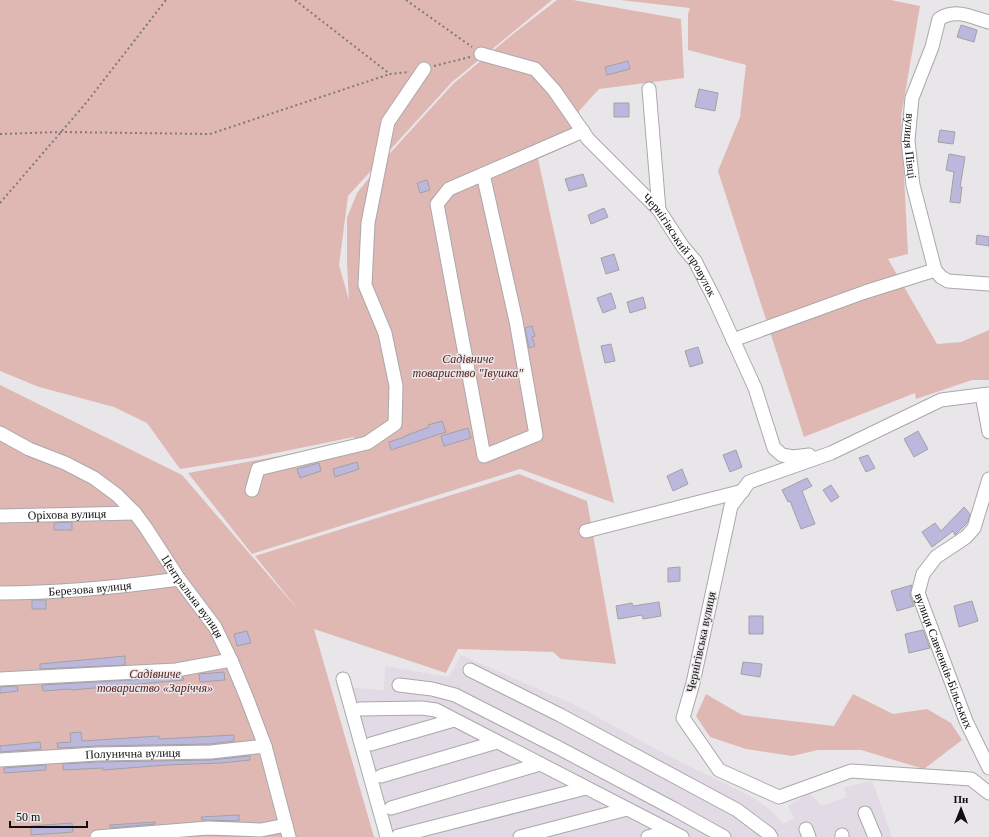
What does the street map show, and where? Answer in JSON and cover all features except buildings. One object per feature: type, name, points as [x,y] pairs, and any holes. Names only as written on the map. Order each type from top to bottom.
[{"type":"street","name":"вулиця Півці","points":[[935,270],[913,185],[908,141],[912,98],[932,47],[939,19],[946,14],[956,12],[989,22]]},
{"type":"street","name":"Чернігівський провулок","points":[[481,54],[535,69],[554,90],[588,139],[659,210],[683,247],[695,261],[715,300],[755,388],[774,448],[782,455],[793,457],[831,453]]},
{"type":"street","points":[[252,490],[258,470],[367,443],[395,424],[396,386],[385,333],[365,285],[368,223],[388,122],[424,69]]},
{"type":"street","points":[[649,89],[659,210]]},
{"type":"street","points":[[483,174],[516,321],[536,435],[484,456],[438,204],[449,189],[483,174],[583,131]]},
{"type":"street","points":[[733,340],[865,292],[935,270],[941,278],[948,281],[989,284]]},
{"type":"street","points":[[986,394],[989,432]]},
{"type":"street","name":"Чернігівська вулиця","points":[[986,394],[941,400],[831,453],[750,482],[731,506],[693,683],[683,718],[719,770],[779,797],[851,771],[971,779],[989,793]]},
{"type":"street","name":"Центральна вулиця","points":[[0,433],[29,449],[65,463],[94,478],[117,495],[135,513],[180,579],[216,627],[246,696],[265,746],[287,831]]},
{"type":"street","name":"вулиця Савченків-Більських","points":[[989,479],[974,528],[966,537],[936,557],[923,574],[918,593],[966,721],[989,768]]},
{"type":"street","points":[[586,531],[743,491]]},
{"type":"street","name":"Оріхова вулиця","points":[[0,516],[135,513]]},
{"type":"street","name":"Березова вулиця","points":[[0,593],[22,593],[131,585],[180,579]]},
{"type":"street","points":[[0,679],[176,670],[231,660]]},
{"type":"street","points":[[470,670],[560,715],[737,810],[771,837]]},
{"type":"street","points":[[343,679],[392,836],[586,788]]},
{"type":"street","points":[[399,685],[432,689],[454,695],[559,748],[724,837]]},
{"type":"street","points":[[360,709],[422,708],[436,710],[682,837]]},
{"type":"street","points":[[371,744],[454,720]]},
{"type":"street","points":[[381,776],[497,742]]},
{"type":"street","name":"Полунична вулиця","points":[[0,760],[97,754],[211,752],[265,746]]},
{"type":"street","points":[[391,808],[540,764]]},
{"type":"street","points":[[520,837],[627,809]]},
{"type":"street","points":[[865,813],[875,837]]},
{"type":"street","points":[[689,837],[697,822]]},
{"type":"street","points":[[96,837],[208,828],[287,831]]},
{"type":"street","points":[[648,837],[670,831]]},
{"type":"path","points":[[0,203],[86,103],[166,0]]},
{"type":"path","points":[[295,0],[390,74]]},
{"type":"path","points":[[406,0],[481,54]]},
{"type":"path","points":[[0,134],[61,132],[210,134],[390,74],[413,72],[481,54]]},
{"type":"shaded area","points":[[461,655],[577,706],[667,755],[754,798],[772,811],[783,824],[794,818],[788,806],[809,793],[822,806],[847,797],[844,788],[872,780],[892,837],[380,837],[349,722],[343,687],[384,690],[385,666],[449,677]]},
{"type":"green space","name":"Садівниче товариство \"Івушка\"","points":[[0,0],[552,0],[452,82],[348,196],[339,265],[349,300],[347,218],[357,193],[381,163],[453,84],[557,0],[573,0],[681,19],[684,78],[599,89],[579,111],[583,138],[538,159],[614,503],[520,469],[252,554],[188,473],[354,442],[354,437],[256,457],[180,469],[147,423],[114,407],[39,387],[0,371]]},
{"type":"green space","points":[[620,0],[891,0],[920,6],[901,117],[908,254],[888,259],[937,344],[961,342],[989,330],[989,380],[972,380],[916,399],[915,393],[804,437],[718,171],[740,117],[746,65],[688,50],[688,14],[690,8]]},
{"type":"green space","name":"Садівниче товариство «Заріччя»","points":[[0,385],[182,475],[300,612],[255,556],[519,474],[587,501],[616,664],[561,659],[553,652],[458,649],[446,673],[314,629],[374,837],[0,837]]},
{"type":"green space","points":[[706,694],[742,715],[834,726],[853,694],[893,714],[927,709],[951,723],[962,740],[924,769],[861,750],[818,750],[792,756],[746,749],[710,737],[696,716]]}]
